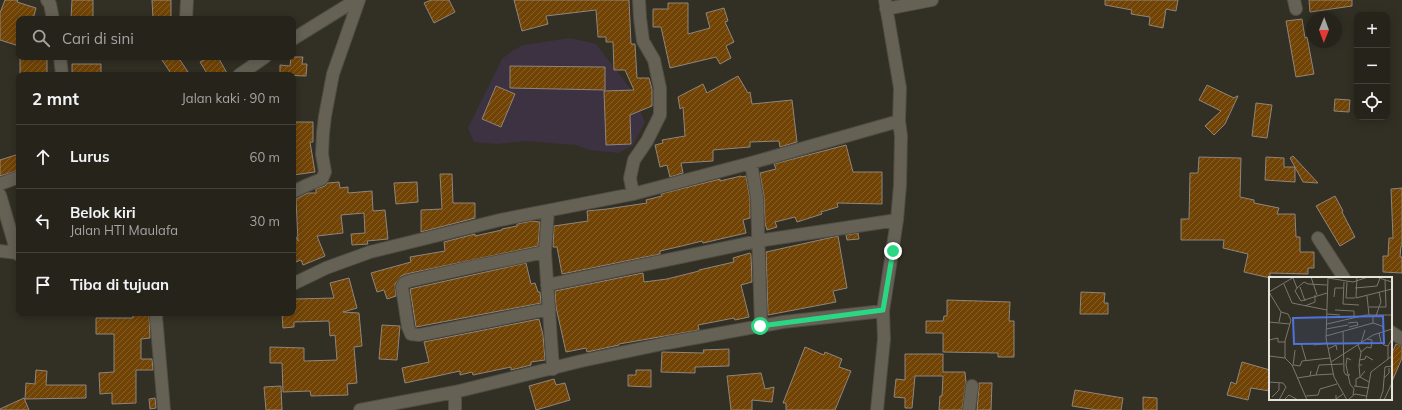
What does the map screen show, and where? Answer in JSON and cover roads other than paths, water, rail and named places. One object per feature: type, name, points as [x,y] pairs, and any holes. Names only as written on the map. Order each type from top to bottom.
[{"type":"street","points":[[47,0],[50,4],[52,16]]},
{"type":"street","points":[[186,16],[187,0]]},
{"type":"street","points":[[296,37],[357,0]]},
{"type":"street","points":[[296,190],[322,179],[324,172],[322,154],[323,132],[333,74],[357,0]]},
{"type":"street","points":[[633,194],[630,178],[634,160],[647,141],[660,115],[660,88],[654,60],[643,41],[639,0]]},
{"type":"street","points":[[877,410],[884,338],[883,310],[897,220],[900,185],[901,136],[899,121],[900,88],[885,5],[932,0]]},
{"type":"street","points":[[60,60],[62,72]]},
{"type":"street","points":[[242,72],[256,60]]},
{"type":"street","points":[[296,283],[326,268],[370,252],[500,220],[633,194],[751,163],[899,121]]},
{"type":"street","points":[[751,163],[757,198],[760,326]]},
{"type":"street","points":[[0,184],[16,178]]},
{"type":"street","points":[[0,195],[16,247]]},
{"type":"street","points":[[548,211],[545,252],[546,285],[553,369]]},
{"type":"street","points":[[546,285],[758,241],[897,220]]},
{"type":"street","points":[[1318,238],[1343,277]]},
{"type":"street","points":[[0,251],[16,254]]},
{"type":"street","points":[[545,252],[409,281],[404,283],[402,287],[408,327],[411,334],[419,335],[549,309]]},
{"type":"street","points":[[360,410],[455,392],[553,369],[588,359],[760,326],[883,310]]},
{"type":"street","points":[[156,316],[164,410]]},
{"type":"street","points":[[1392,333],[1402,338]]},
{"type":"street","points":[[969,410],[972,386]]},
{"type":"street","points":[[455,392],[455,410]]}]
